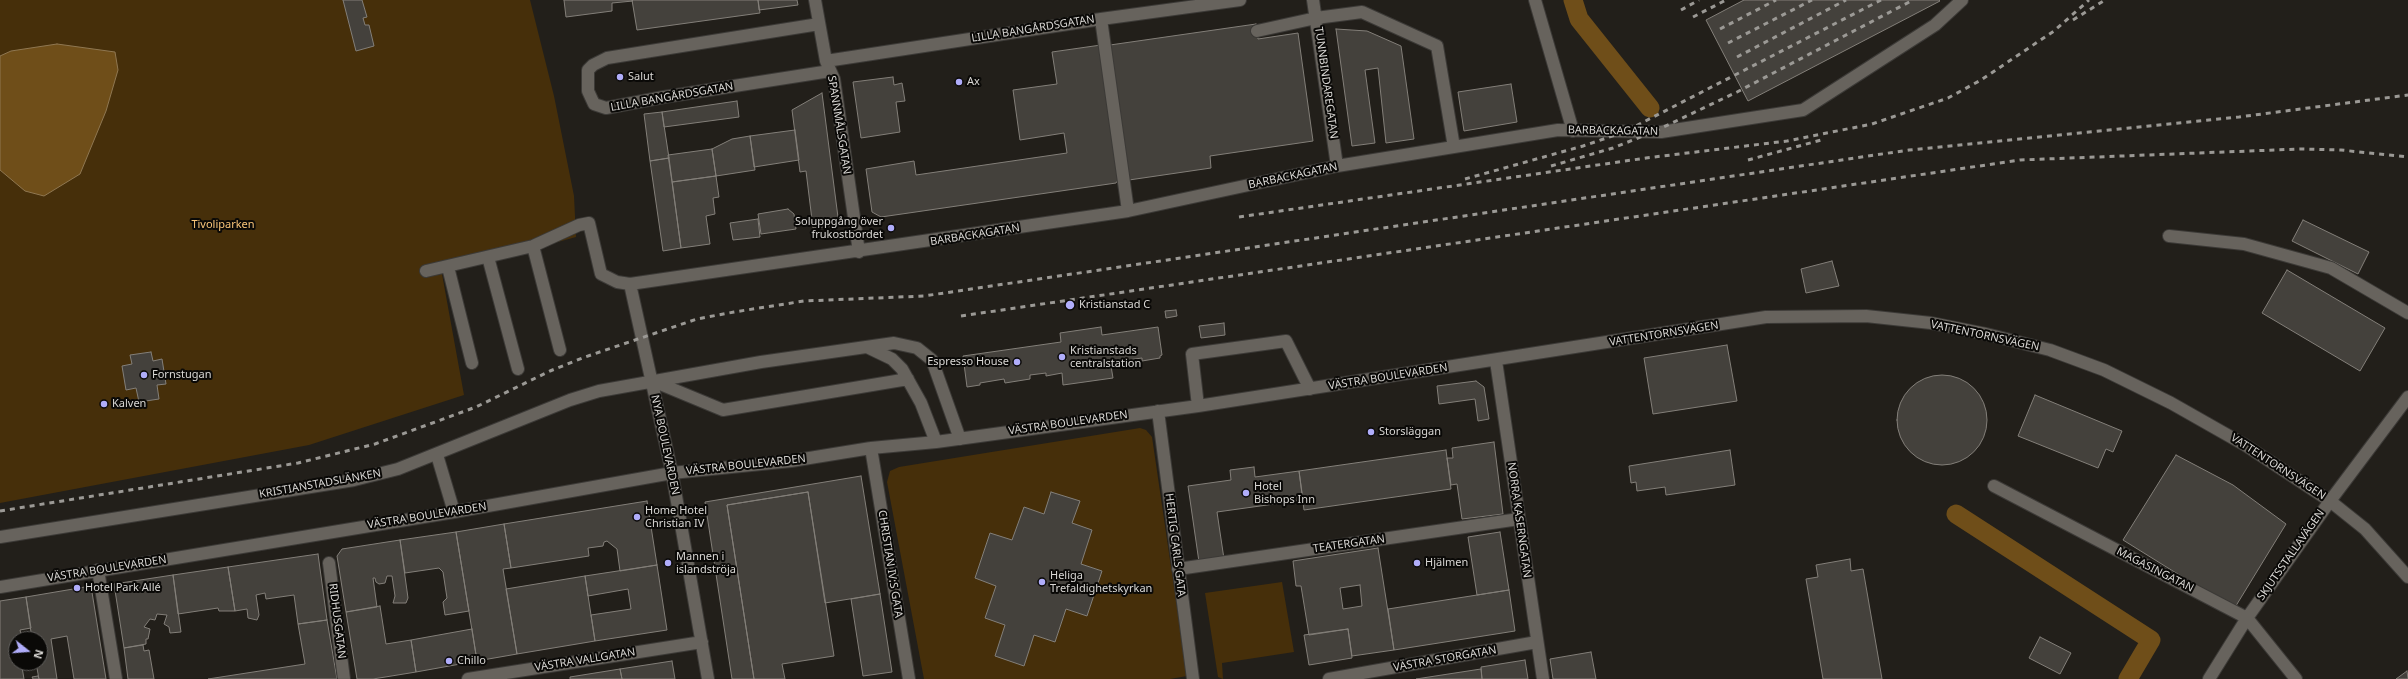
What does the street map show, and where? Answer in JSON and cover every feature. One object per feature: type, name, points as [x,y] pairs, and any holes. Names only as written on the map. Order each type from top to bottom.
[{"type":"street","name":"SPANNMÅLSGATAN","points":[[815,0],[828,66],[834,79],[859,252]]},
{"type":"street","name":"LILLA BANGÅRDSGATAN","points":[[819,24],[607,58],[593,65],[588,70],[588,91],[594,104],[606,108],[828,66],[1101,18],[1240,0]]},
{"type":"street","name":"TUNNBINDAREGATAN","points":[[1313,0],[1337,166]]},
{"type":"street","points":[[1535,0],[1573,131]]},
{"type":"street","name":"BARBACKAGATAN","points":[[630,284],[859,252],[1128,211],[1337,166],[1558,130],[1661,132],[1803,110],[1935,25],[1962,0]]},
{"type":"street","points":[[1257,31],[1316,18],[1362,12],[1437,46],[1454,147]]},
{"type":"street","points":[[1101,18],[1128,211]]},
{"type":"street","points":[[426,271],[488,258],[533,246],[588,223],[601,274],[617,282],[630,284]]},
{"type":"street","points":[[2170,236],[2244,244],[2331,268],[2408,313]]},
{"type":"street","points":[[533,246],[560,350]]},
{"type":"street","points":[[488,258],[518,369]]},
{"type":"street","points":[[448,267],[472,363]]},
{"type":"street","name":"NYA BOULEVARDEN","points":[[630,284],[672,473],[708,679]]},
{"type":"street","name":"VATTENTORNSVÄGEN","points":[[1496,361],[1766,317],[1866,316],[1931,323],[1986,334],[2050,350],[2104,370],[2171,403],[2246,445],[2330,501],[2364,530],[2408,577]]},
{"type":"street","points":[[1198,406],[1192,354],[1286,341],[1310,389]]},
{"type":"street","name":"KRISTIANSTADSLÄNKEN","points":[[0,537],[354,480],[398,469],[437,455],[570,400],[621,385],[761,362],[894,343],[917,348],[926,354],[938,373],[960,439]]},
{"type":"street","points":[[867,347],[892,359],[908,379],[921,403],[936,442]]},
{"type":"street","name":"VÄSTRA BOULEVARDEN","points":[[0,587],[454,512],[672,473],[791,461],[871,448],[960,439],[1198,406],[1496,361]]},
{"type":"street","name":"NORRA KASERNGATAN","points":[[1496,361],[1543,679]]},
{"type":"street","points":[[651,380],[723,410],[908,379]]},
{"type":"street","name":"SKJUTSSTALLAVÄGEN","points":[[2209,679],[2247,618],[2330,501],[2408,397]]},
{"type":"street","name":"HERTIG CARLS GATA","points":[[1158,411],[1193,679]]},
{"type":"street","name":"CHRISTIAN IV:S GATA","points":[[871,448],[909,679]]},
{"type":"street","points":[[437,455],[454,512]]},
{"type":"street","name":"MAGASINGATAN","points":[[1994,486],[2247,618],[2296,679]]},
{"type":"street","name":"TEATERGATAN","points":[[1178,569],[1520,519]]},
{"type":"street","name":"RIDHUSGATAN","points":[[329,562],[344,679]]},
{"type":"street","points":[[98,570],[116,679]]},
{"type":"street","name":"VÄSTRA VALLGATAN","points":[[468,679],[702,642]]},
{"type":"street","name":"VÄSTRA STORGATAN","points":[[1329,679],[1537,642]]},
{"type":"green space","name":"Tivoliparken","points":[[0,0],[530,0],[554,96],[574,196],[576,237],[442,274],[464,395],[309,445],[0,503]]},
{"type":"green space","points":[[1140,428],[1146,430],[1152,437],[1187,676],[1170,679],[924,679],[887,482],[890,471],[899,467]]},
{"type":"green space","points":[[1282,582],[1294,652],[1222,663],[1223,679],[1218,677],[1205,593]]},
{"type":"shaded area","points":[[57,44],[115,52],[118,70],[106,111],[80,174],[44,196],[25,191],[0,170],[0,56],[11,51]]},
{"type":"building","points":[[343,0],[362,0],[367,17],[363,18],[365,25],[369,25],[374,46],[356,51]]},
{"type":"building","points":[[564,0],[633,1],[612,3],[612,11],[566,17]]},
{"type":"building","points":[[632,0],[758,0],[760,13],[637,30]]},
{"type":"building","points":[[758,0],[797,0],[798,5],[759,10]]},
{"type":"building","points":[[1744,0],[1940,1],[1748,101],[1706,20]]},
{"type":"building","points":[[1256,24],[1258,39],[1298,33],[1313,141],[1210,156],[1211,168],[1129,180],[1110,45]]},
{"type":"building","points":[[1336,29],[1367,31],[1401,46],[1414,139],[1386,143],[1378,68],[1365,70],[1375,143],[1352,146]]},
{"type":"building","points":[[1101,45],[1120,177],[1116,183],[881,217],[872,212],[866,169],[914,161],[916,175],[1067,153],[1064,133],[1020,140],[1013,90],[1057,84],[1052,52]]},
{"type":"building","points":[[893,77],[894,85],[902,83],[905,101],[896,102],[900,132],[861,138],[853,82]]},
{"type":"building","points":[[1511,84],[1517,122],[1464,131],[1458,92]]},
{"type":"building","points":[[822,93],[839,225],[813,228],[806,171],[800,172],[792,110]]},
{"type":"building","points":[[737,101],[739,117],[664,127],[662,112]]},
{"type":"building","points":[[662,112],[669,158],[650,161],[644,114]]},
{"type":"building","points":[[795,130],[799,160],[754,167],[750,136]]},
{"type":"building","points":[[750,136],[755,170],[716,176],[712,149],[732,139]]},
{"type":"building","points":[[712,149],[716,176],[672,182],[668,155]]},
{"type":"building","points":[[669,158],[681,248],[663,251],[650,161]]},
{"type":"building","points":[[716,176],[719,197],[713,198],[715,214],[706,216],[710,244],[681,248],[672,182]]},
{"type":"building","points":[[788,209],[794,214],[796,229],[761,234],[758,214]]},
{"type":"building","points":[[758,219],[760,237],[733,240],[730,223]]},
{"type":"building","points":[[2303,220],[2369,252],[2358,274],[2292,241]]},
{"type":"building","points":[[1832,261],[1839,286],[1806,293],[1801,269]]},
{"type":"building","points":[[2287,270],[2385,328],[2360,371],[2262,313]]},
{"type":"building","points":[[1176,310],[1177,316],[1166,318],[1165,311]]},
{"type":"building","points":[[1224,323],[1225,335],[1201,338],[1199,326]]},
{"type":"building","name":"Kristianstads centralstation","points":[[1101,327],[1102,335],[1158,327],[1162,355],[1160,358],[1142,361],[1142,358],[1120,361],[1120,364],[1111,366],[1113,378],[1063,385],[1062,373],[1046,376],[1046,373],[1030,375],[1030,379],[1005,383],[1004,379],[967,387],[963,356],[1061,342],[1060,333]]},
{"type":"building","points":[[1727,345],[1737,401],[1653,414],[1644,358]]},
{"type":"building","name":"Fornstugan","points":[[151,352],[153,361],[162,359],[166,384],[157,385],[159,399],[139,402],[136,388],[126,390],[122,366],[132,364],[130,355]]},
{"type":"building","points":[[1942,375],[1959,379],[1974,388],[1983,403],[1987,420],[1983,437],[1974,452],[1959,461],[1942,465],[1925,461],[1910,452],[1901,437],[1897,420],[1901,403],[1910,388],[1925,379]]},
{"type":"building","points":[[1476,381],[1484,387],[1489,419],[1478,421],[1475,399],[1439,404],[1437,386]]},
{"type":"building","points":[[2035,395],[2122,431],[2113,452],[2106,449],[2098,468],[2018,436]]},
{"type":"building","points":[[1494,442],[1503,514],[1462,519],[1457,484],[1451,485],[1447,458],[1453,458],[1452,448]]},
{"type":"building","points":[[1446,450],[1451,489],[1304,510],[1299,471]]},
{"type":"building","points":[[1730,450],[1735,485],[1666,495],[1665,487],[1637,491],[1636,482],[1631,483],[1629,466]]},
{"type":"building","points":[[2176,455],[2233,485],[2286,524],[2234,609],[2123,540]]},
{"type":"building","points":[[1254,467],[1255,477],[1299,471],[1303,500],[1217,512],[1224,559],[1199,562],[1188,486],[1231,480],[1230,470]]},
{"type":"building","points":[[861,476],[880,594],[825,603],[808,492],[727,505],[754,679],[732,679],[705,502]]},
{"type":"building","points":[[808,492],[834,656],[782,664],[785,679],[754,679],[727,505]]},
{"type":"building","name":"Heliga Trefaldighetskyrkan","points":[[1051,492],[1080,501],[1072,523],[1092,530],[1081,564],[1102,571],[1087,616],[1066,609],[1055,642],[1034,635],[1024,666],[995,656],[1005,625],[985,618],[996,586],[975,578],[990,533],[1012,540],[1024,507],[1044,514]]},
{"type":"building","points":[[647,501],[657,565],[620,571],[617,549],[607,541],[604,542],[603,546],[588,548],[589,556],[511,568],[504,524]]},
{"type":"building","points":[[504,524],[511,568],[503,569],[517,654],[477,661],[456,532]]},
{"type":"building","points":[[456,532],[469,611],[445,615],[443,602],[447,598],[443,572],[439,568],[405,573],[400,540]]},
{"type":"building","points":[[1500,532],[1509,590],[1477,595],[1468,537]]},
{"type":"building","points":[[400,540],[408,598],[406,603],[393,603],[395,596],[392,576],[387,576],[385,583],[379,584],[376,582],[375,578],[373,578],[377,607],[346,612],[337,556],[342,549]]},
{"type":"building","points":[[1378,548],[1394,650],[1352,656],[1348,629],[1309,635],[1301,586],[1296,586],[1293,561]],"holes":[[[1360,585],[1362,606],[1343,609],[1340,588]]]},
{"type":"building","points":[[318,554],[327,620],[298,624],[294,595],[266,599],[265,593],[256,595],[259,615],[257,620],[248,618],[247,609],[235,611],[228,567]]},
{"type":"building","points":[[1850,559],[1851,571],[1863,569],[1882,679],[1823,679],[1806,579],[1818,577],[1816,565]]},
{"type":"building","points":[[657,565],[667,630],[595,641],[591,615],[631,609],[628,589],[588,596],[585,576]]},
{"type":"building","points":[[228,567],[235,611],[219,611],[218,608],[178,614],[173,575]]},
{"type":"building","points":[[173,575],[181,632],[170,633],[169,627],[164,624],[167,615],[157,614],[155,620],[150,619],[144,627],[150,629],[148,639],[146,639],[146,644],[124,648],[114,584]]},
{"type":"building","points":[[585,576],[595,641],[517,654],[506,589]]},
{"type":"building","points":[[91,586],[106,679],[74,679],[67,636],[51,639],[57,679],[39,679],[38,671],[48,671],[48,631],[31,631],[26,597]]},
{"type":"building","points":[[1509,590],[1515,631],[1394,650],[1388,609]]},
{"type":"building","points":[[880,594],[892,672],[863,676],[851,599]]},
{"type":"building","points":[[26,597],[31,628],[20,631],[8,631],[8,671],[23,671],[24,679],[0,679],[0,601]]},
{"type":"building","points":[[380,606],[386,644],[411,640],[416,672],[373,679],[357,679],[346,612]]},
{"type":"building","points":[[327,620],[337,679],[208,679],[305,664],[298,624]]},
{"type":"building","points":[[472,629],[477,661],[416,672],[411,640]]},
{"type":"building","points":[[1348,629],[1352,658],[1309,665],[1304,635]]},
{"type":"building","points":[[2040,637],[2071,653],[2060,674],[2029,658]]},
{"type":"building","points":[[143,645],[144,651],[149,650],[154,679],[128,679],[124,648]]},
{"type":"building","points":[[1591,652],[1596,679],[1553,679],[1550,659]]},
{"type":"building","points":[[1525,660],[1528,679],[1482,679],[1481,667]]},
{"type":"building","points":[[672,661],[675,679],[622,679],[620,669]]},
{"type":"building","points":[[620,669],[622,679],[570,679],[570,677]]},
{"type":"building","points":[[1481,669],[1482,679],[1416,679]]},
{"type":"building","points":[[2407,671],[2408,679],[2396,679]]},
{"type":"building","points":[[38,676],[39,679],[33,679],[32,677]]},
{"type":"waterway","points":[[1573,0],[1579,19],[1650,108]]},
{"type":"waterway","points":[[1956,514],[2151,640],[2128,679]]},
{"type":"railway","points":[[1681,10],[1699,0]]},
{"type":"railway","points":[[1693,17],[1726,0]]},
{"type":"railway","points":[[1720,29],[1776,0]]},
{"type":"railway","points":[[1728,43],[1812,0]]},
{"type":"railway","points":[[1737,57],[1846,0]]},
{"type":"railway","points":[[1465,179],[1583,146],[1624,132],[1881,0]]},
{"type":"railway","points":[[1551,166],[1613,148],[1653,132],[1737,92],[1913,0]]},
{"type":"railway","points":[[1239,217],[1646,158],[1787,141],[1872,124],[1948,98],[1981,80],[2054,31],[2089,0]]},
{"type":"railway","points":[[2073,20],[2105,0]]},
{"type":"railway","points":[[0,511],[298,463],[375,444],[476,407],[550,371],[585,357],[697,319],[734,312],[804,301],[924,296],[1909,150],[2239,117],[2408,95]]},
{"type":"railway","points":[[1748,160],[1821,140]]},
{"type":"railway","points":[[961,316],[2020,160],[2300,149],[2341,150],[2408,157]]},
{"type":"place","name":"Salut","points":[[620,77]]},
{"type":"place","name":"Ax","points":[[959,82]]},
{"type":"place","name":"Soluppgång över frukostbordet","points":[[891,228]]},
{"type":"place","name":"Kristianstad C","points":[[1070,305]]},
{"type":"place","name":"Kristianstads centralstation","points":[[1062,357]]},
{"type":"place","name":"Espresso House","points":[[1017,362]]},
{"type":"place","name":"Fornstugan","points":[[144,375]]},
{"type":"place","name":"Kalven","points":[[104,404]]},
{"type":"place","name":"Storsläggan","points":[[1371,432]]},
{"type":"place","name":"Hotel Bishops Inn","points":[[1246,493]]},
{"type":"place","name":"Home Hotel Christian IV","points":[[637,517]]},
{"type":"place","name":"Mannen i islandströja","points":[[668,563]]},
{"type":"place","name":"Hjälmen","points":[[1417,563]]},
{"type":"place","name":"Heliga Trefaldighetskyrkan","points":[[1042,582]]},
{"type":"place","name":"Hotel Park Allé","points":[[77,588]]},
{"type":"place","name":"Chillo","points":[[449,661]]}]
